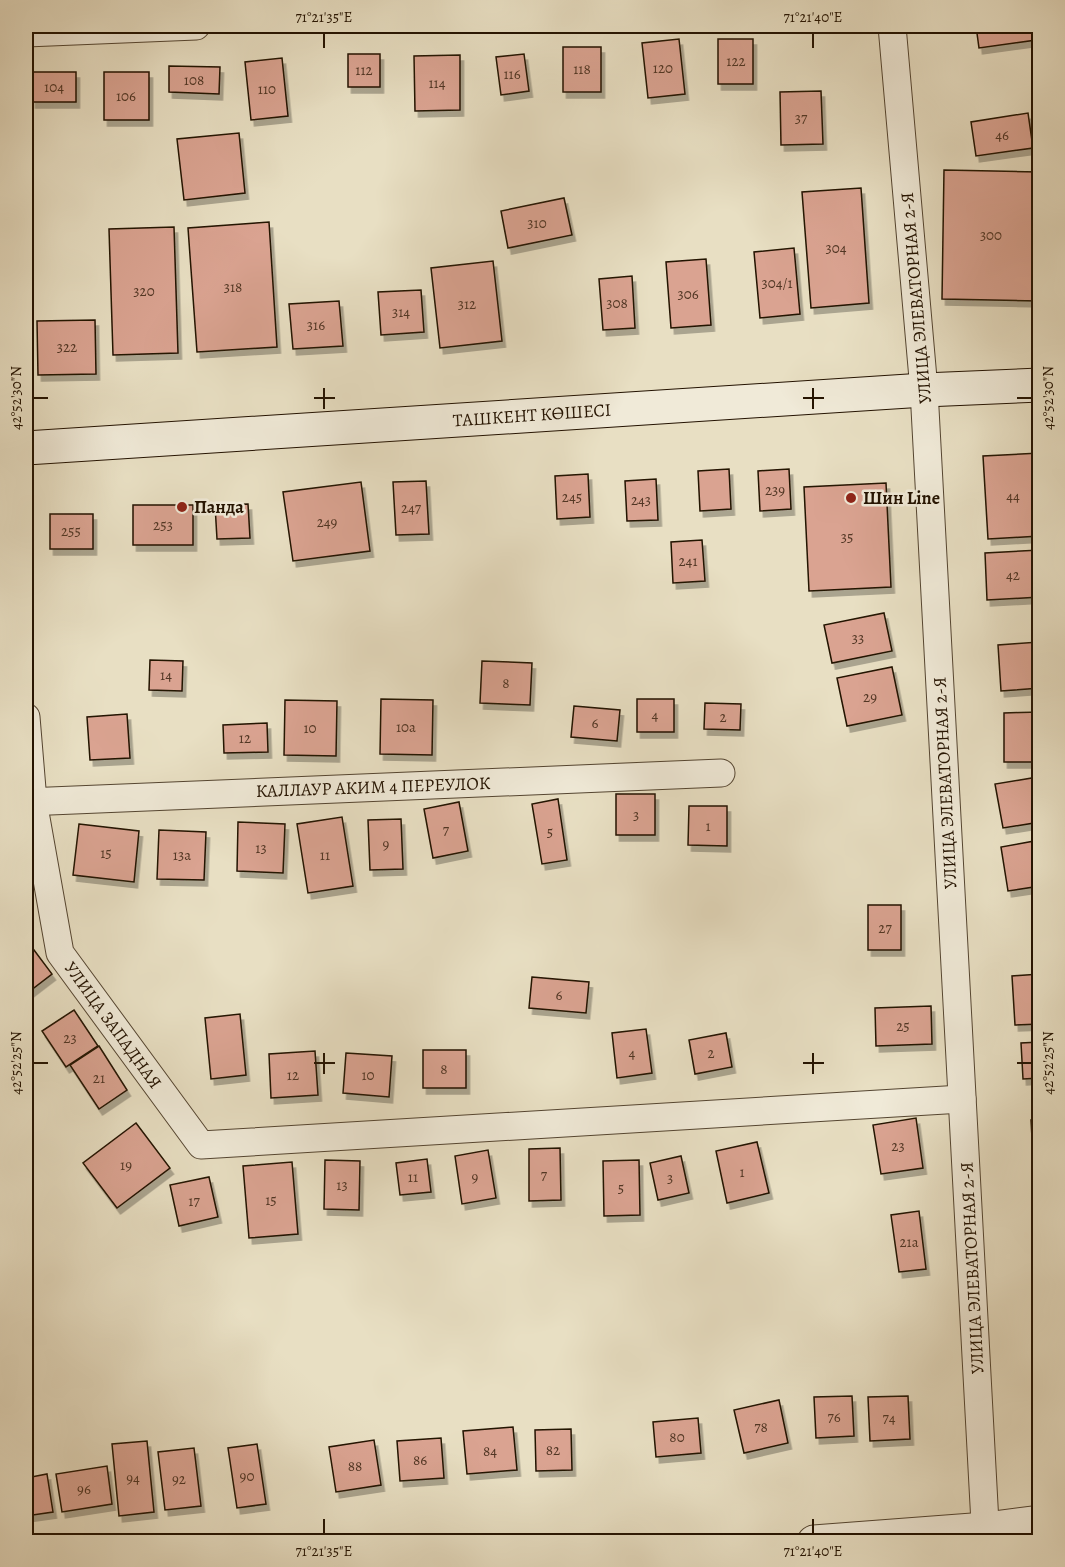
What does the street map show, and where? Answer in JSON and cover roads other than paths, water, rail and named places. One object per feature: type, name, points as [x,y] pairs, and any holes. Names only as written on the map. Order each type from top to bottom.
[{"type":"main road","name":"ТАШКЕНТ КӨШЕСІ","points":[[26,447],[924,390],[1040,385]]},
{"type":"main road","points":[[814,1542],[986,1535],[1040,1522]]},
{"type":"street","points":[[26,33],[196,26]]},
{"type":"street","name":"УЛИЦА ЭЛЕВАТОРНАЯ 2-Я","points":[[892,26],[924,390],[986,1535]]},
{"type":"street","name":"УЛИЦА ЗАПАДНАЯ","points":[[26,717],[29,801],[60,953],[201,1145],[962,1099]]},
{"type":"street","name":"КАЛЛАУР АКИМ 4 ПЕРЕУЛОК","points":[[29,801],[722,773]]},
{"type":"place","name":"Шин Line","points":[[851,498]]},
{"type":"place","name":"Панда","points":[[182,507]]}]
